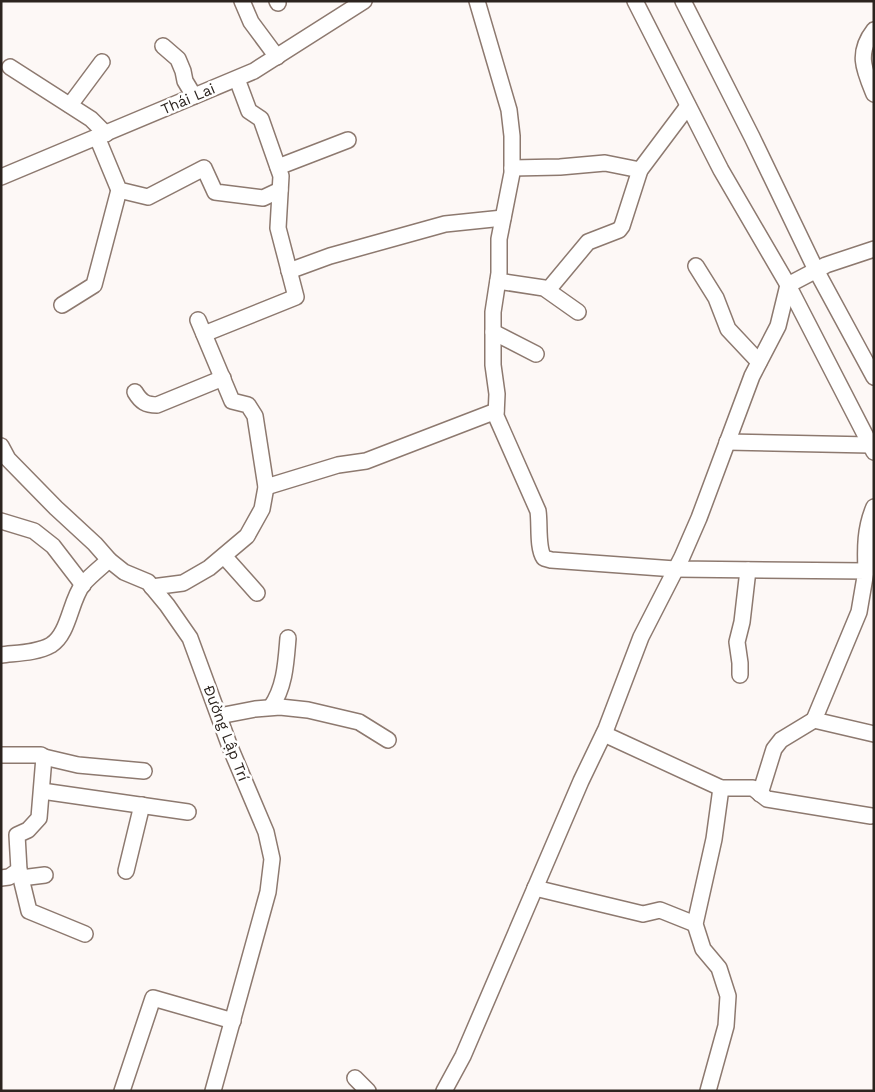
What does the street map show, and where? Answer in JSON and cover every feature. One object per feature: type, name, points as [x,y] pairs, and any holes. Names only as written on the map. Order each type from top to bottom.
[{"type":"street","points":[[242,1],[251,22],[277,57]]},
{"type":"street","name":"Thái Lai","points":[[1,177],[254,72],[364,1]]},
{"type":"street","points":[[477,1],[509,110],[512,136],[512,168],[499,239],[498,281],[493,312],[493,366],[497,394],[496,416],[538,511],[540,553],[544,558],[675,569],[866,571]]},
{"type":"street","points":[[635,1],[721,170],[788,285],[872,448],[727,442]]},
{"type":"street","points":[[682,1],[752,137],[816,270],[874,377]]},
{"type":"street","points":[[874,30],[866,41],[862,54],[865,73],[874,94]]},
{"type":"street","points":[[163,46],[178,59],[185,81],[194,96]]},
{"type":"street","points":[[70,105],[102,62]]},
{"type":"street","points":[[10,67],[91,119],[102,135],[119,190],[94,285],[62,305]]},
{"type":"street","points":[[152,587],[183,583],[209,568],[247,536],[262,509],[266,487],[255,416],[248,405],[232,401],[201,327],[296,297],[278,228],[281,176],[261,119],[249,111],[237,79]]},
{"type":"street","points":[[548,290],[588,242],[618,230],[622,226],[640,170],[688,106]]},
{"type":"street","points":[[278,167],[348,140]]},
{"type":"street","points":[[512,168],[560,167],[605,163],[640,170]]},
{"type":"street","points":[[119,190],[148,197],[204,168],[215,192],[263,198],[280,190]]},
{"type":"street","points":[[289,271],[330,256],[446,224],[503,218]]},
{"type":"street","points":[[444,1091],[466,1048],[581,781],[604,734],[641,637],[699,518],[752,376],[778,326],[788,285],[826,265],[874,249]]},
{"type":"street","points":[[696,266],[716,298],[728,329],[759,362]]},
{"type":"street","points":[[498,281],[540,287],[548,290],[578,312]]},
{"type":"street","points":[[493,332],[536,354]]},
{"type":"street","points":[[136,392],[140,401],[148,405],[157,405],[223,378]]},
{"type":"street","points":[[266,487],[338,465],[366,461],[496,411]]},
{"type":"street","name":"Đường Lập Trí","points":[[1,446],[8,458],[22,473],[95,544],[108,560],[124,572],[148,582],[190,638],[230,747],[266,832],[272,859],[268,892],[213,1091]]},
{"type":"street","points":[[760,794],[774,750],[781,740],[814,720],[859,612],[866,571],[866,534],[874,507]]},
{"type":"street","points":[[1,521],[34,531],[53,546],[83,585]]},
{"type":"street","points":[[224,556],[257,593]]},
{"type":"street","points":[[1,655],[39,650],[51,645],[59,638],[83,585],[108,560]]},
{"type":"street","points":[[740,674],[737,642],[742,622],[748,570]]},
{"type":"street","points":[[271,707],[282,684],[288,638]]},
{"type":"street","points":[[219,716],[280,706],[308,710],[359,722],[388,740]]},
{"type":"street","points":[[814,720],[874,734]]},
{"type":"street","points":[[604,734],[721,788],[753,788],[766,799],[871,816]]},
{"type":"street","points":[[1,755],[41,755],[78,765],[144,771]]},
{"type":"street","points":[[44,757],[39,818],[28,830],[17,835],[20,874],[28,911],[85,934]]},
{"type":"street","points":[[708,1091],[726,1026],[728,996],[719,968],[703,948],[695,924],[714,839],[721,788]]},
{"type":"street","points":[[42,791],[188,812]]},
{"type":"street","points":[[126,871],[142,805]]},
{"type":"street","points":[[1,878],[9,878],[20,874],[45,875]]},
{"type":"street","points":[[535,888],[643,914],[660,910],[695,924]]},
{"type":"street","points":[[122,1091],[153,998],[233,1021]]},
{"type":"street","points":[[355,1078],[368,1091]]}]
